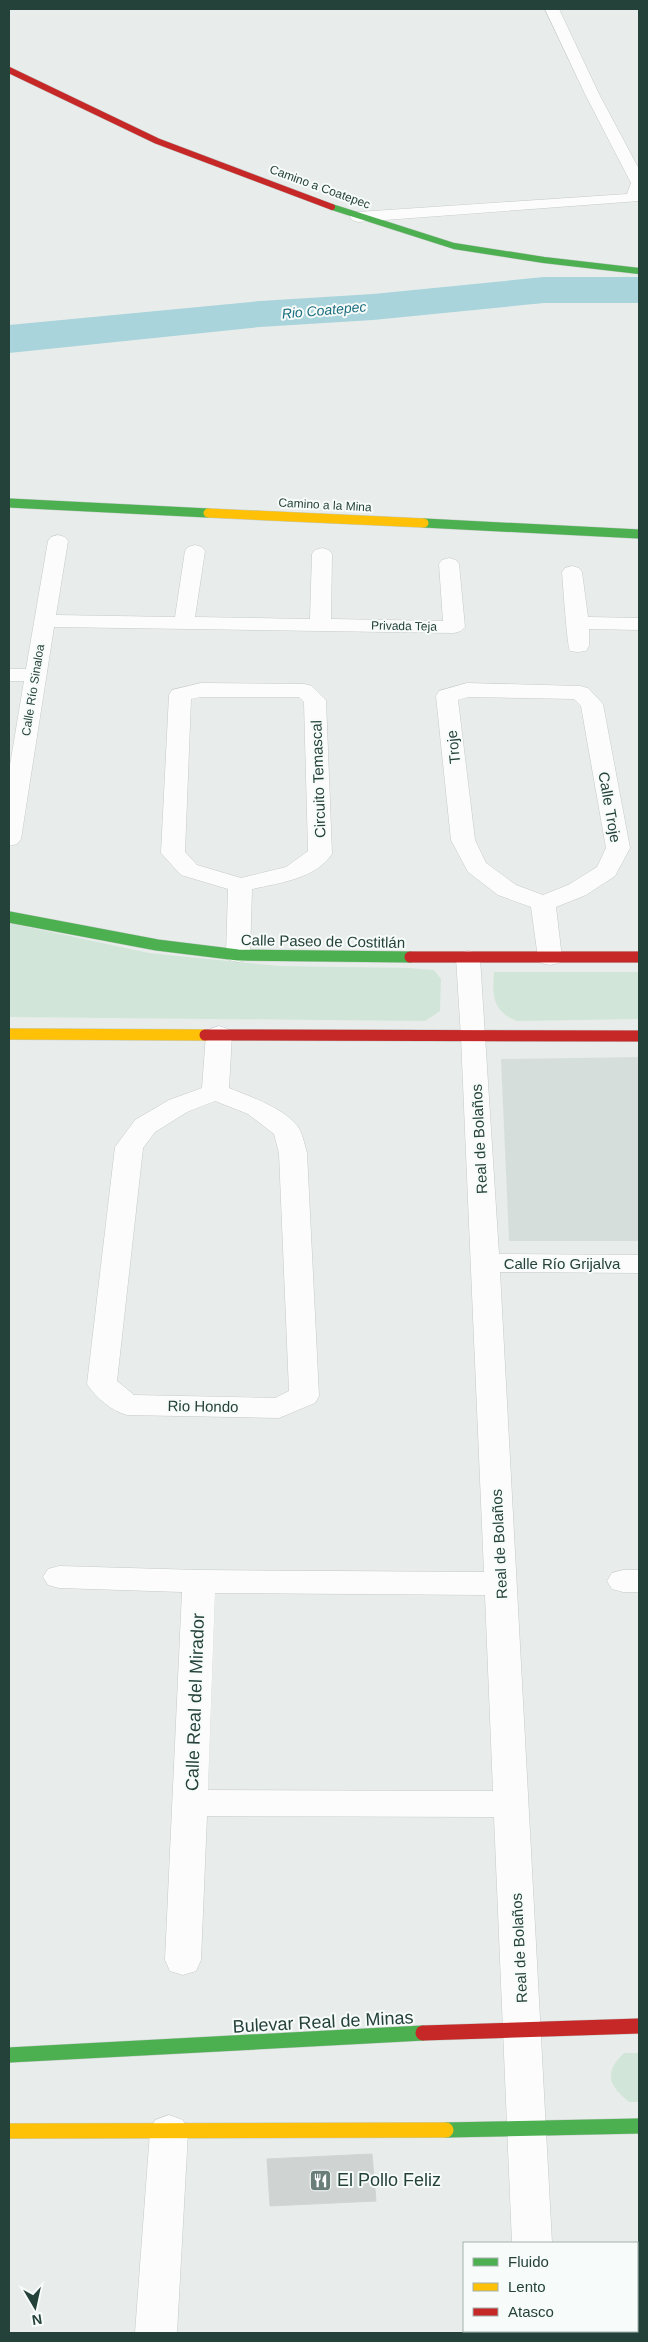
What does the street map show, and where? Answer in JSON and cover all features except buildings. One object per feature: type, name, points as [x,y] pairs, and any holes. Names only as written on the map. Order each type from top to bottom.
[{"type":"main road","name":"Camino a Coatepec","points":[[9,70],[157,141],[358,217],[454,246],[544,260],[639,271]]},
{"type":"main road","name":"Camino a la Mina","points":[[9,503],[639,534]]},
{"type":"main road","name":"Calle Paseo de Costitlán","points":[[9,917],[157,945],[238,955],[468,958],[639,957]]},
{"type":"main road","points":[[9,1034],[474,1037],[639,1036]]},
{"type":"main road","name":"Bulevar Real de Minas","points":[[9,2055],[172,2048],[522,2028],[639,2026]]},
{"type":"main road","points":[[9,2131],[527,2130],[639,2126]]},
{"type":"street","points":[[358,217],[636,197],[639,183],[592,94],[552,9]]},
{"type":"street","name":"Calle Río Sinaloa","points":[[9,839],[58,541]]},
{"type":"street","points":[[184,623],[195,551]]},
{"type":"street","points":[[320,625],[322,554]]},
{"type":"street","name":"Privada Teja","points":[[45,621],[454,628],[449,564]]},
{"type":"street","points":[[572,572],[578,623],[578,646]]},
{"type":"street","points":[[578,623],[639,624]]},
{"type":"street","points":[[9,675],[36,675]]},
{"type":"street","name":"Circuito Temascal","points":[[201,690],[304,691],[315,700],[320,854],[294,872],[240,885],[189,870],[173,853],[180,695],[201,690]]},
{"type":"street","name":"Troje","points":[[543,903],[507,890],[476,867],[463,840],[448,696],[466,690],[580,693],[592,704]]},
{"type":"street","name":"Calle Troje","points":[[543,903],[577,890],[607,871],[618,848],[592,704]]},
{"type":"street","points":[[238,955],[240,885]]},
{"type":"street","points":[[543,903],[550,958]]},
{"type":"street","name":"Real de Bolaños","points":[[468,958],[486,1263],[532,2242]]},
{"type":"street","points":[[215,1092],[219,1034]]},
{"type":"street","name":"Rio Hondo","points":[[215,1092],[257,1108],[287,1131],[293,1152],[304,1396],[280,1408],[127,1405],[102,1384],[129,1147],[145,1126],[178,1106],[215,1092]]},
{"type":"street","name":"Calle Río Grijalva","points":[[486,1263],[639,1264]]},
{"type":"street","points":[[59,1577],[199,1582],[501,1584]]},
{"type":"street","name":"Calle Real del Mirador","points":[[199,1582],[191,1803],[512,1804]]},
{"type":"street","points":[[182,1960],[191,1803]]},
{"type":"street","points":[[156,2333],[169,2132]]},
{"type":"shaded area","points":[[639,1057],[639,1241],[509,1241],[501,1059]]},
{"type":"green space","points":[[9,923],[149,953],[279,966],[434,970],[441,979],[440,1011],[425,1021],[9,1017]]},
{"type":"green space","points":[[494,972],[639,972],[639,1019],[517,1021],[503,1013],[496,1002],[493,989]]},
{"type":"green space","points":[[624,2053],[639,2053],[639,2102],[629,2102],[613,2085],[611,2079],[613,2067]]},
{"type":"waterway","name":"Rio Coatepec","points":[[9,339],[260,314],[373,307],[544,290],[639,290]]},
{"type":"traffic: fast","points":[[332,207],[454,246],[544,260],[639,271]]},
{"type":"traffic: fast","points":[[9,503],[208,513]]},
{"type":"traffic: fast","points":[[424,523],[639,534]]},
{"type":"traffic: fast","points":[[9,917],[157,945],[238,955],[410,957]]},
{"type":"traffic: fast","points":[[9,2055],[423,2033]]},
{"type":"traffic: fast","points":[[446,2130],[639,2126]]},
{"type":"traffic: slow","points":[[208,513],[424,523]]},
{"type":"traffic: slow","points":[[9,1034],[205,1035]]},
{"type":"traffic: slow","points":[[9,2131],[446,2130]]},
{"type":"traffic: jam","points":[[9,70],[157,141],[332,207]]},
{"type":"traffic: jam","points":[[410,957],[639,957]]},
{"type":"traffic: jam","points":[[205,1035],[639,1036]]},
{"type":"traffic: jam","points":[[423,2033],[639,2026]]},
{"type":"place","name":"El Pollo Feliz","points":[[321,2180]]}]
